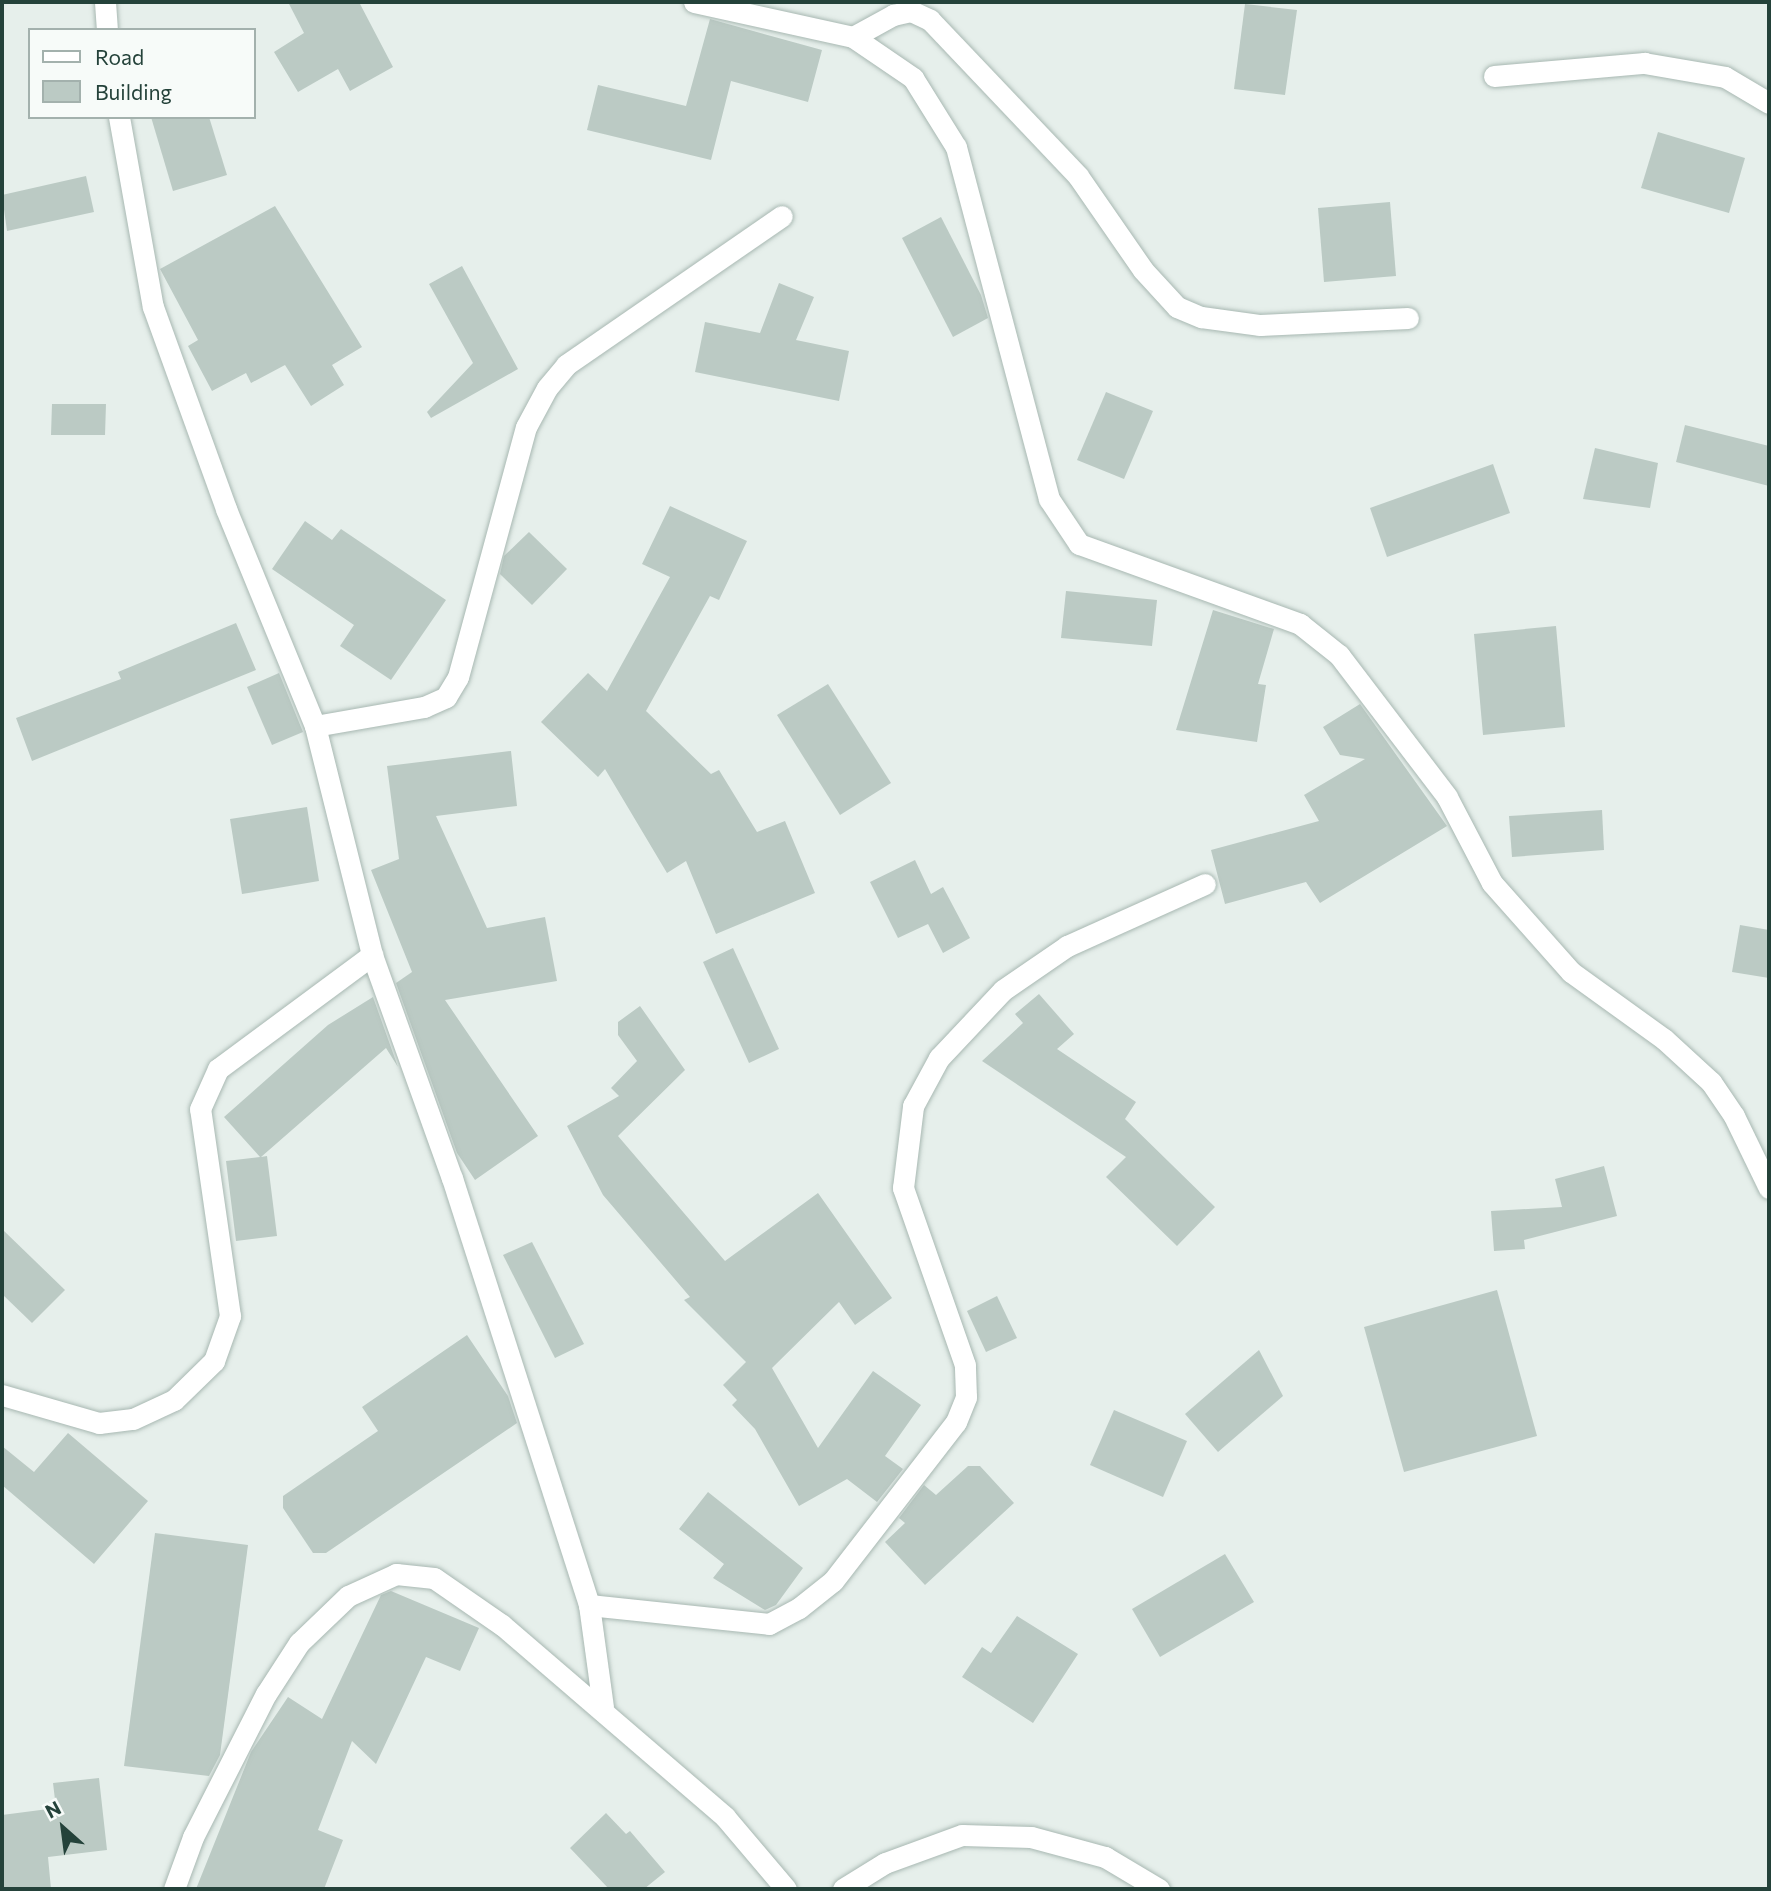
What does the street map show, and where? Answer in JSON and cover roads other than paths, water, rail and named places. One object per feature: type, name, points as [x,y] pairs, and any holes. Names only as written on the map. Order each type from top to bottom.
[{"type":"street","points":[[105,2],[107,28]]},
{"type":"street","points":[[694,2],[853,37],[913,78],[956,147],[1049,499],[1079,544],[1300,624],[1339,654],[1447,797],[1492,883],[1571,972],[1664,1039],[1711,1082],[1734,1116],[1769,1188]]},
{"type":"street","points":[[853,37],[893,15],[911,11],[930,20],[1079,176],[1143,270],[1177,307],[1201,317],[1260,325],[1408,318]]},
{"type":"street","points":[[1494,76],[1644,64],[1725,77],[1769,103]]},
{"type":"street","points":[[119,119],[153,307],[226,509],[315,726],[372,955],[452,1178],[589,1605],[603,1707]]},
{"type":"street","points":[[315,726],[424,707],[446,697],[458,677],[526,427],[547,388],[566,365],[782,216]]},
{"type":"street","points":[[589,1605],[769,1624],[799,1608],[833,1581],[956,1422],[966,1397],[965,1365],[904,1188],[913,1106],[939,1058],[1003,990],[1066,946],[1205,884]]},
{"type":"street","points":[[2,1395],[99,1423],[134,1419],[174,1400],[214,1361],[230,1315],[200,1109],[218,1069],[372,955]]},
{"type":"street","points":[[174,1889],[193,1837],[266,1695],[299,1643],[348,1596],[396,1574],[434,1578],[502,1625],[603,1707],[725,1817],[786,1889]]},
{"type":"street","points":[[843,1889],[885,1863],[962,1835],[1031,1837],[1105,1857],[1159,1889]]}]
